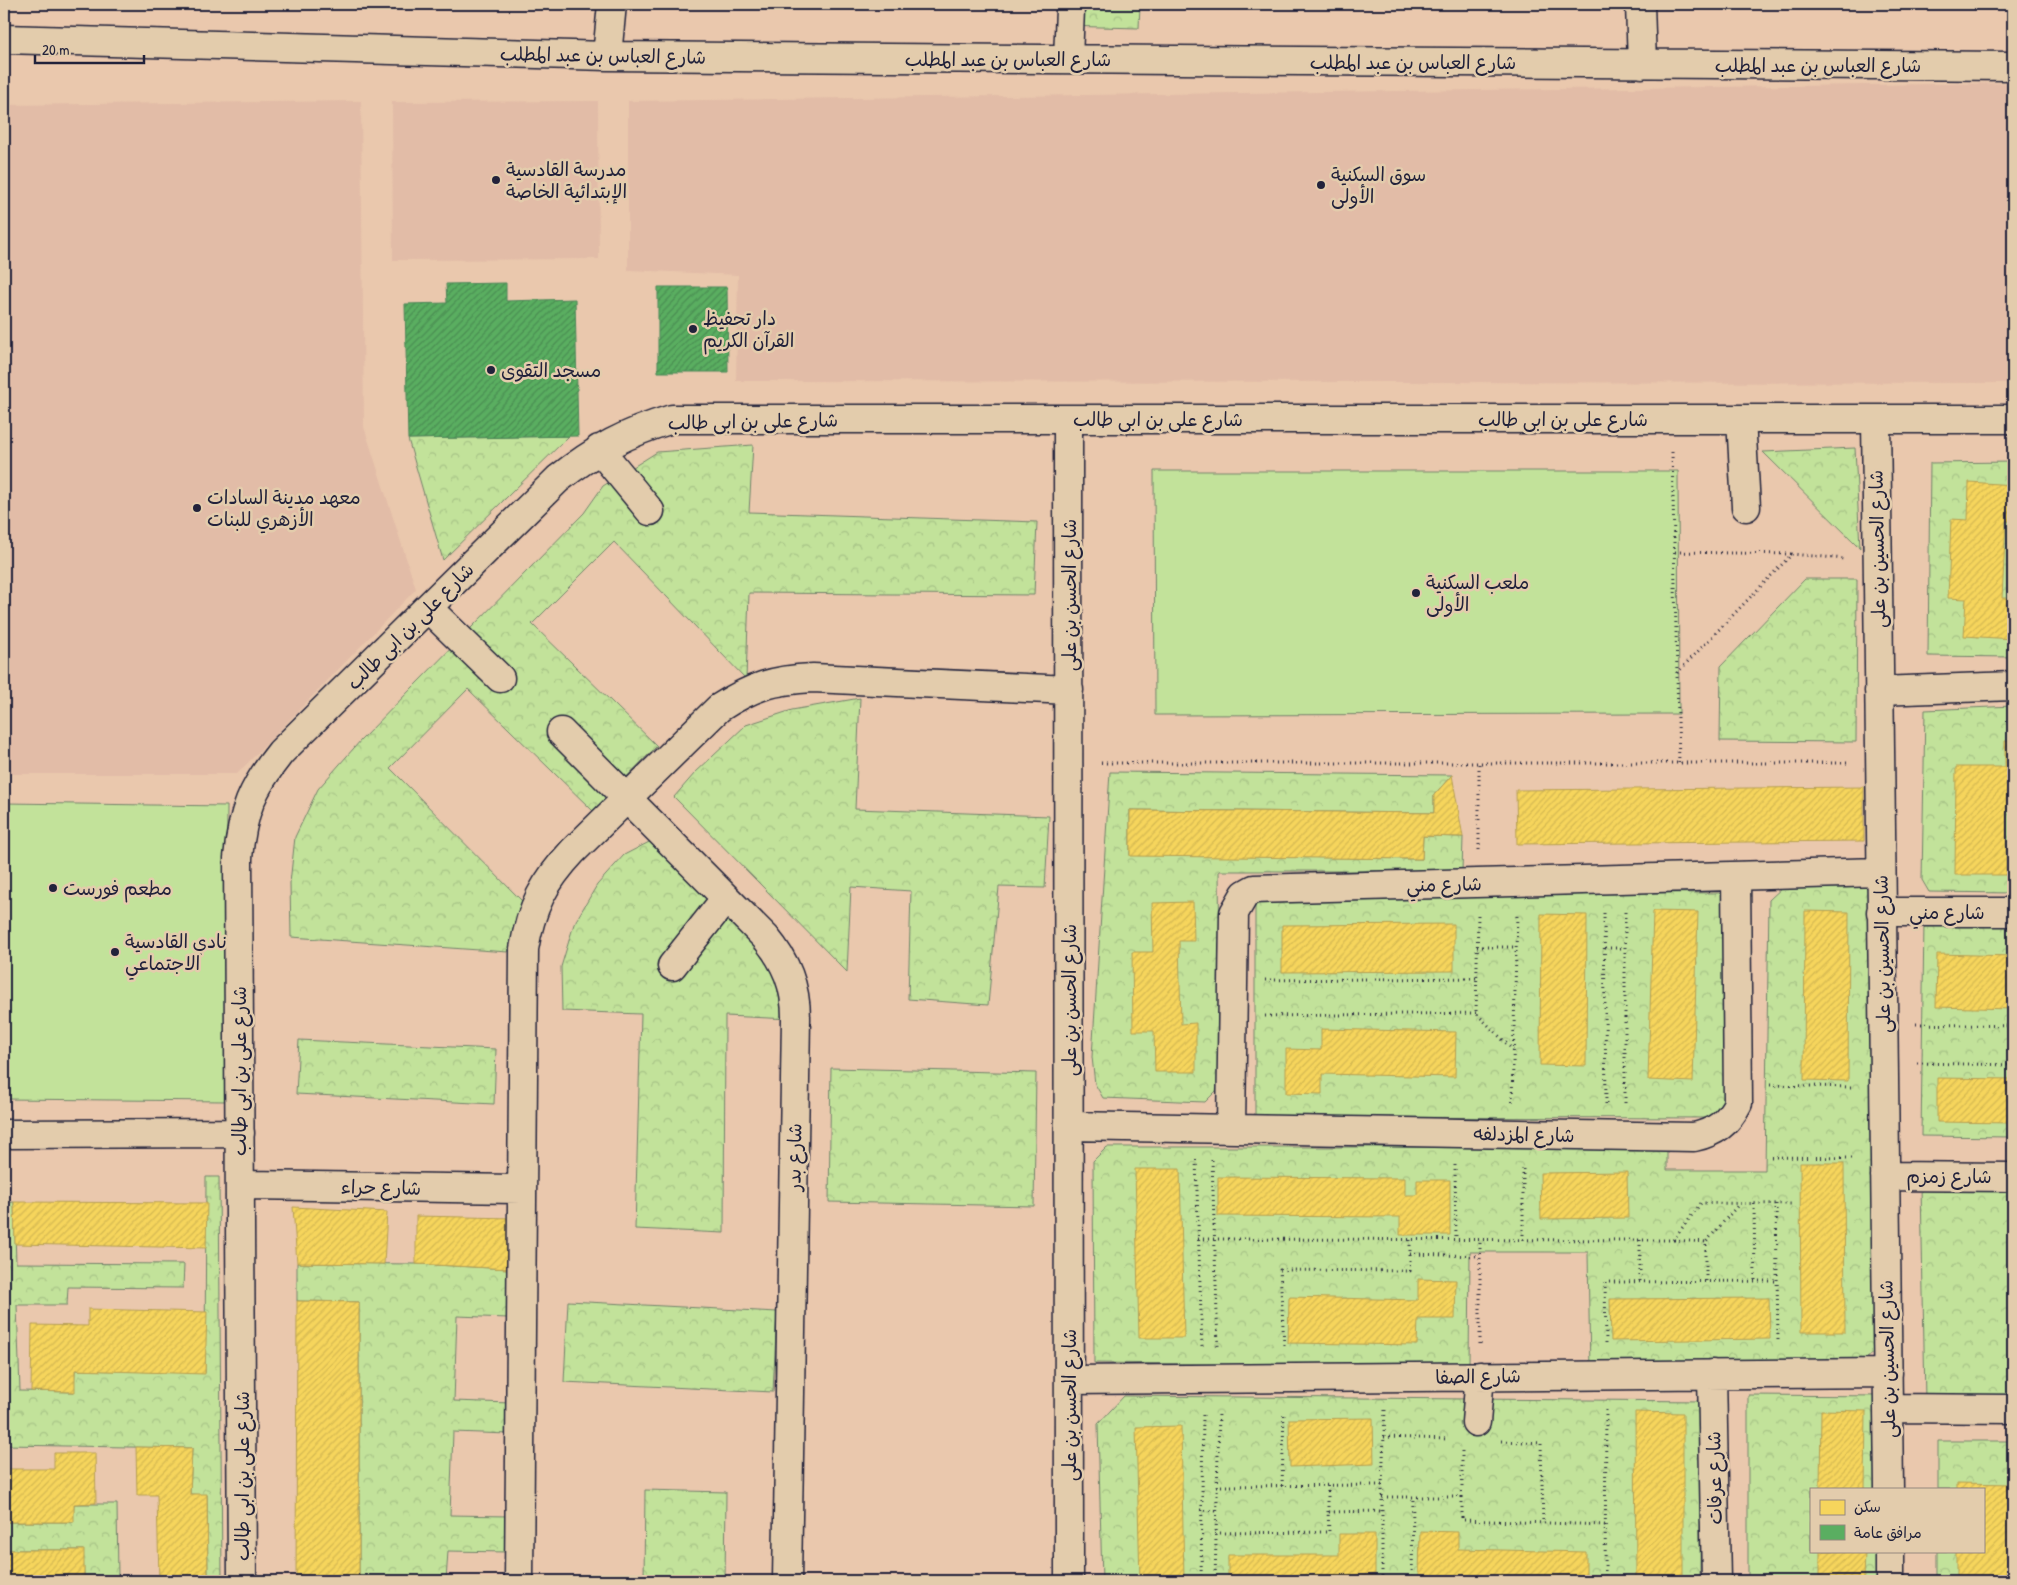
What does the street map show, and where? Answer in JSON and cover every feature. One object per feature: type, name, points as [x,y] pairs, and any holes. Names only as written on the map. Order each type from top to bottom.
[{"type":"street","points":[[607,56],[612,4]]},
{"type":"street","points":[[1640,4],[1642,64]]},
{"type":"street","points":[[1068,59],[1070,9]]},
{"type":"street","name":"شارع العباس بن عبد المطلب","points":[[4,39],[607,56],[2013,66]]},
{"type":"street","name":"شارع على بن ابى طالب","points":[[242,1581],[238,858],[245,812],[254,790],[266,770],[281,752],[558,479],[599,449],[622,436],[672,419],[2013,419]]},
{"type":"street","name":"شارع الحسن بن على","points":[[1068,419],[1069,1581]]},
{"type":"street","points":[[1741,419],[1746,507]]},
{"type":"street","name":"شارع الحسين بن على","points":[[1876,419],[1889,1488]]},
{"type":"street","points":[[599,449],[650,511]]},
{"type":"street","points":[[428,608],[500,678]]},
{"type":"street","points":[[519,1581],[524,949],[527,928],[533,908],[542,889],[556,869],[719,708],[763,684],[787,679],[813,678],[1068,690]]},
{"type":"street","points":[[1879,691],[2013,686]]},
{"type":"street","name":"شارع بدر","points":[[561,732],[778,952],[793,984],[796,1001],[787,1581]]},
{"type":"street","name":"شارع مني","points":[[1213,1128],[1232,1016],[1234,913],[1245,894],[1254,889],[1881,872]]},
{"type":"street","name":"شارع المزدلفه","points":[[1069,1126],[1694,1137],[1709,1134],[1723,1126],[1732,1116],[1738,1103],[1736,876]]},
{"type":"street","points":[[672,966],[726,898]]},
{"type":"street","name":"شارع مني","points":[[1881,912],[2013,912]]},
{"type":"street","points":[[4,1134],[240,1132]]},
{"type":"street","name":"شارع زمزم","points":[[1885,1167],[2013,1176]]},
{"type":"street","name":"شارع حراء","points":[[240,1185],[522,1189]]},
{"type":"street","name":"شارع الصفا","points":[[1069,1380],[1888,1373]]},
{"type":"street","name":"شارع عرفات","points":[[1712,1374],[1716,1581]]},
{"type":"street","points":[[1476,1422],[1480,1376]]},
{"type":"street","points":[[1888,1408],[2013,1410]]},
{"type":"street","points":[[1890,1552],[1890,1581]]},
{"type":"path","points":[[1671,419],[1679,762]]},
{"type":"path","points":[[1675,552],[1792,554],[1878,561]]},
{"type":"path","points":[[1677,673],[1792,554]]},
{"type":"path","points":[[1069,763],[1880,763]]},
{"type":"path","points":[[1614,879],[1605,948],[1616,1135]]},
{"type":"path","points":[[1614,879],[1625,948],[1616,1135]]},
{"type":"path","points":[[1517,882],[1518,1134],[1523,1240]]},
{"type":"path","points":[[1477,947],[1517,947]]},
{"type":"path","points":[[1605,948],[1625,948]]},
{"type":"path","points":[[1233,980],[1477,978]]},
{"type":"path","points":[[1232,1016],[1476,1012]]},
{"type":"path","points":[[1884,1023],[2013,1026]]},
{"type":"path","points":[[1737,1085],[2013,1065]]},
{"type":"path","points":[[1213,1128],[1212,1379],[1216,1486],[1215,1581]]},
{"type":"path","points":[[1201,1581],[1200,1510],[1212,1379],[1198,1239],[1213,1128]]},
{"type":"path","points":[[1455,1132],[1456,1240]]},
{"type":"path","points":[[1771,1157],[1885,1167]]},
{"type":"path","points":[[1673,1240],[1700,1203],[1792,1204]]},
{"type":"path","points":[[1706,1281],[1706,1242],[1739,1203]]},
{"type":"path","points":[[1754,1204],[1754,1281]]},
{"type":"path","points":[[1776,1204],[1775,1281],[1779,1373]]},
{"type":"path","points":[[1198,1239],[1673,1240],[1706,1242]]},
{"type":"path","points":[[1282,1486],[1286,1378],[1280,1270],[1410,1271],[1410,1239]]},
{"type":"path","points":[[1480,1240],[1480,1376]]},
{"type":"path","points":[[1640,1240],[1640,1282]]},
{"type":"path","points":[[1410,1254],[1480,1256]]},
{"type":"path","points":[[1605,1581],[1607,1375],[1604,1282],[1775,1281]]},
{"type":"path","points":[[1382,1581],[1382,1485],[1386,1377]]},
{"type":"path","points":[[1541,1443],[1543,1523]]},
{"type":"path","points":[[1462,1449],[1462,1520],[1605,1525]]},
{"type":"path","points":[[1216,1486],[1382,1485]]},
{"type":"path","points":[[1215,1533],[1329,1532],[1328,1486]]},
{"type":"path","points":[[1382,1497],[1462,1497]]},
{"type":"path","points":[[1412,1581],[1413,1497]]},
{"type":"path","points":[[1200,1510],[1216,1510]]},
{"type":"path","points":[[1328,1512],[1383,1511]]},
{"type":"shaded area","name":"سوق السكنية الأولى","points":[[2013,83],[2013,383],[736,381],[738,275],[628,270],[628,101]]},
{"type":"shaded area","name":"معهد مدينة السادات الأزهري للبنات","points":[[361,101],[364,427],[416,589],[237,774],[4,774],[4,105]]},
{"type":"shaded area","name":"مدرسة القادسية الإبتدائية الخاصة","points":[[598,101],[599,259],[393,260],[392,102]]},
{"type":"green space","points":[[1062,4],[1140,4],[1139,28],[1062,26]]},
{"type":"green space","points":[[569,436],[443,560],[408,439]]},
{"type":"green space","points":[[753,445],[749,512],[1037,522],[1034,595],[749,593],[746,679],[614,542],[532,624],[657,746],[593,811],[468,689],[390,768],[528,907],[508,952],[291,937],[290,883],[295,837],[318,789],[361,740],[584,513],[603,486],[657,452]]},
{"type":"green space","points":[[1855,448],[1860,548],[1763,452]]},
{"type":"green space","points":[[2013,462],[2013,657],[1928,656],[1930,463]]},
{"type":"green space","name":"ملعب السكنية الأولى","points":[[1154,471],[1678,471],[1679,714],[1155,715]]},
{"type":"green space","points":[[1805,579],[1857,579],[1856,742],[1720,741],[1721,666]]},
{"type":"green space","points":[[860,698],[855,809],[1049,816],[1045,888],[999,887],[988,1005],[908,999],[911,891],[851,887],[847,972],[674,797],[695,773],[746,725],[792,710]]},
{"type":"green space","points":[[2013,706],[2013,893],[1929,892],[1922,880],[1925,710]]},
{"type":"green space","points":[[1110,772],[1452,775],[1434,795],[1434,813],[1130,810],[1130,855],[1422,859],[1423,836],[1463,837],[1462,871],[1219,871],[1221,1071],[1216,1091],[1205,1102],[1103,1098],[1095,1084],[1092,1057]]},
{"type":"green space","name":"نادي القادسية الاجتماعي","points":[[4,803],[227,806],[225,1101],[4,1099]]},
{"type":"green space","points":[[655,839],[787,974],[791,1019],[725,1016],[724,1233],[635,1229],[641,1014],[562,1011],[561,967],[574,924],[597,885],[624,855]]},
{"type":"green space","points":[[1784,886],[1867,887],[1883,906],[1881,1345],[1857,1368],[1590,1371],[1588,1252],[1470,1252],[1469,1367],[1094,1363],[1093,1161],[1107,1147],[1667,1147],[1667,1170],[1765,1170],[1769,900]]},
{"type":"green space","points":[[1255,891],[1727,893],[1727,1118],[1255,1117]]},
{"type":"green space","points":[[1924,922],[2013,924],[2013,1137],[1921,1136]]},
{"type":"green space","points":[[299,1040],[496,1049],[494,1104],[296,1094]]},
{"type":"green space","points":[[831,1068],[1036,1073],[1034,1206],[829,1202]]},
{"type":"green space","points":[[206,1177],[219,1177],[222,1581],[208,1581],[207,1495],[190,1494],[192,1448],[4,1445],[4,1203],[14,1202],[16,1263],[184,1264],[183,1288],[68,1287],[67,1305],[17,1305],[20,1391],[74,1392],[75,1370],[205,1373]]},
{"type":"green space","points":[[1921,1185],[2013,1186],[2013,1399],[1925,1400]]},
{"type":"green space","points":[[297,1263],[416,1264],[510,1269],[508,1318],[457,1316],[454,1401],[510,1403],[509,1434],[453,1432],[450,1515],[508,1516],[507,1552],[448,1551],[446,1581],[359,1581],[359,1302],[297,1301]]},
{"type":"green space","points":[[568,1301],[777,1312],[773,1392],[564,1382]]},
{"type":"green space","points":[[1748,1395],[1882,1396],[1882,1488],[1810,1488],[1810,1552],[1882,1552],[1882,1581],[1748,1581]]},
{"type":"green space","points":[[1124,1396],[1701,1401],[1700,1581],[1102,1581],[1098,1424]]},
{"type":"green space","points":[[1938,1441],[2013,1441],[2013,1581],[1937,1581],[1937,1552],[1984,1552],[1984,1488],[1938,1488]]},
{"type":"green space","points":[[645,1490],[726,1492],[725,1581],[644,1581]]},
{"type":"green space","points":[[74,1504],[117,1504],[118,1578],[103,1578],[103,1581],[96,1581],[96,1576],[84,1576],[83,1550],[4,1550],[4,1522],[73,1522]]},
{"type":"building: سكن","points":[[1969,482],[2013,485],[2013,521],[2006,521],[2002,598],[2013,598],[2013,639],[1964,636],[1966,599],[1948,598],[1951,519],[1968,520]]},
{"type":"building: سكن","points":[[2005,741],[2013,741],[2013,793],[2007,793],[2006,875],[1955,875],[1956,767],[2005,767]]},
{"type":"building: سكن","points":[[1452,775],[1463,837],[1423,836],[1422,859],[1130,856],[1130,810],[1434,813],[1434,795]]},
{"type":"building: سكن","points":[[1864,787],[1864,841],[1517,844],[1516,790]]},
{"type":"building: سكن","points":[[1193,902],[1194,941],[1179,941],[1181,1024],[1196,1023],[1196,1072],[1155,1072],[1154,1031],[1133,1031],[1132,952],[1153,952],[1152,903]]},
{"type":"building: سكن","points":[[1653,911],[1698,912],[1693,1082],[1648,1080]]},
{"type":"building: سكن","points":[[1805,911],[1849,912],[1848,1081],[1804,1080]]},
{"type":"building: سكن","points":[[1541,914],[1587,915],[1586,1066],[1540,1065]]},
{"type":"building: سكن","points":[[1454,924],[1454,971],[1282,972],[1282,925]]},
{"type":"building: سكن","points":[[1937,954],[2013,956],[2013,1009],[1936,1007]]},
{"type":"building: سكن","points":[[1321,1029],[1456,1032],[1455,1077],[1322,1074],[1322,1094],[1286,1093],[1286,1049],[1321,1050]]},
{"type":"building: سكن","points":[[1937,1078],[2013,1079],[2013,1123],[1937,1122]]},
{"type":"building: سكن","points":[[1800,1163],[1844,1163],[1845,1332],[1801,1332]]},
{"type":"building: سكن","points":[[1135,1169],[1180,1169],[1184,1338],[1139,1338]]},
{"type":"building: سكن","points":[[1627,1172],[1628,1218],[1541,1219],[1540,1173]]},
{"type":"building: سكن","points":[[1218,1177],[1405,1178],[1405,1195],[1417,1195],[1417,1180],[1450,1180],[1450,1235],[1400,1235],[1400,1217],[1218,1216]]},
{"type":"building: سكن","points":[[14,1202],[207,1203],[206,1248],[15,1244]]},
{"type":"building: سكن","points":[[293,1207],[387,1212],[384,1264],[297,1263]]},
{"type":"building: سكن","points":[[416,1216],[514,1218],[510,1269],[416,1264]]},
{"type":"building: سكن","points":[[1418,1279],[1456,1280],[1455,1319],[1418,1319],[1417,1345],[1288,1343],[1289,1297],[1418,1300]]},
{"type":"building: سكن","points":[[1769,1298],[1770,1339],[1611,1341],[1610,1299]]},
{"type":"building: سكن","points":[[297,1301],[359,1302],[359,1581],[296,1581]]},
{"type":"building: سكن","points":[[88,1309],[207,1312],[205,1374],[75,1370],[75,1392],[31,1391],[32,1325],[88,1326]]},
{"type":"building: سكن","points":[[1821,1410],[1866,1411],[1865,1488],[1820,1488]]},
{"type":"building: سكن","points":[[1635,1412],[1683,1413],[1683,1581],[1636,1581]]},
{"type":"building: سكن","points":[[1373,1418],[1374,1464],[1290,1467],[1289,1419]]},
{"type":"building: سكن","points":[[1181,1426],[1184,1581],[1140,1581],[1136,1427]]},
{"type":"building: سكن","points":[[136,1447],[192,1448],[190,1494],[207,1494],[208,1581],[159,1581],[157,1495],[137,1495]]},
{"type":"building: سكن","points":[[54,1453],[95,1453],[96,1503],[74,1504],[74,1522],[4,1522],[4,1469],[54,1469]]},
{"type":"building: سكن","points":[[1957,1483],[2013,1484],[2013,1581],[1956,1581],[1956,1552],[1984,1552],[1984,1488],[1957,1488]]},
{"type":"building: سكن","points":[[1420,1531],[1458,1532],[1458,1549],[1586,1552],[1586,1581],[1455,1581],[1455,1577],[1419,1577]]},
{"type":"building: سكن","points":[[1339,1534],[1375,1534],[1375,1579],[1341,1578],[1341,1581],[1228,1581],[1228,1555],[1339,1555]]},
{"type":"building: سكن","points":[[4,1550],[84,1550],[84,1576],[96,1576],[96,1581],[4,1581]]},
{"type":"building: سكن","points":[[1820,1552],[1865,1552],[1864,1580],[1820,1579]]},
{"type":"building: مرافق عامة","name":"مسجد التقوى","points":[[506,283],[506,301],[575,299],[578,436],[408,439],[405,304],[447,303],[446,284]]},
{"type":"building: مرافق عامة","name":"دار تحفيظ القرآن الكريم","points":[[658,287],[727,287],[728,372],[658,372]]},
{"type":"place","name":"مدرسة القادسية الإبتدائية الخاصة","points":[[496,180]]},
{"type":"place","name":"سوق السكنية الأولى","points":[[1321,185]]},
{"type":"place","name":"دار تحفيظ القرآن الكريم","points":[[693,329]]},
{"type":"place","name":"مسجد التقوى","points":[[491,370]]},
{"type":"place","name":"معهد مدينة السادات الأزهري للبنات","points":[[197,508]]},
{"type":"place","name":"ملعب السكنية الأولى","points":[[1416,593]]},
{"type":"place","name":"مطعم فورست","points":[[53,888]]},
{"type":"place","name":"نادي القادسية الاجتماعي","points":[[115,952]]}]
